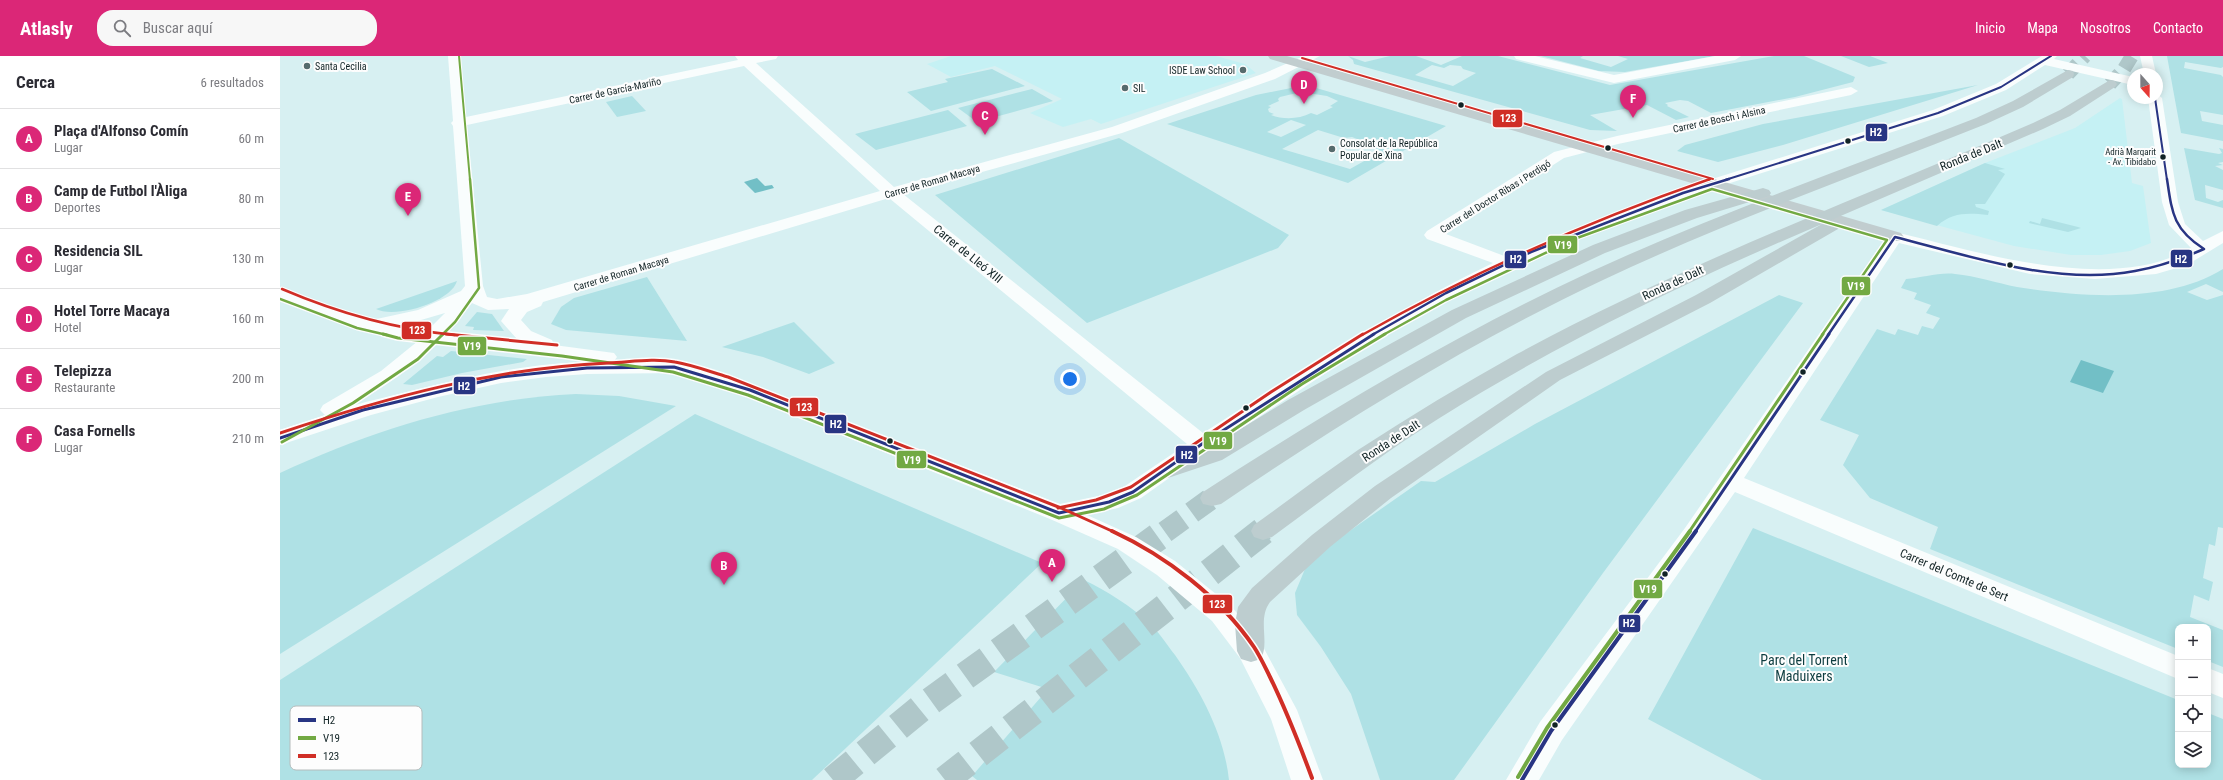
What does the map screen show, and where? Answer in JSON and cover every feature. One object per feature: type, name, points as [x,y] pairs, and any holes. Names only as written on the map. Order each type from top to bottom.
[{"type":"highway","points":[[1212,498],[1367,398],[1456,347],[1598,275],[1685,238],[2018,104],[2068,74]]},
{"type":"highway","name":"Ronda de Dalt","points":[[1263,531],[1368,455],[1468,390],[1559,340],[1690,274],[2038,126],[2065,113],[2110,84]]},
{"type":"highway","points":[[1165,471],[1214,455],[1296,405],[1459,314],[1599,249],[1691,214],[1885,158]]},
{"type":"highway","points":[[1250,651],[1249,624],[1252,607],[1260,595],[1322,541],[1383,492],[1553,376],[1703,299],[1917,177]]},
{"type":"main road","points":[[1274,56],[1307,60],[1587,147],[1895,237]]},
{"type":"street","points":[[281,437],[351,399],[382,379],[434,338],[451,319],[471,290],[474,273],[458,123],[454,56]]},
{"type":"street","name":"Carrer de García-Mariño","points":[[458,123],[744,59],[772,56]]},
{"type":"street","points":[[1520,56],[1614,79],[1735,56]]},
{"type":"street","points":[[2146,56],[2149,68]]},
{"type":"street","points":[[1059,513],[1109,502],[1133,492],[1202,444],[1357,344],[1446,293],[1508,263],[1608,220],[1712,184],[1938,113],[2001,87],[2048,58],[2127,79]]},
{"type":"street","name":"Carrer de Lleó XIII","points":[[744,59],[892,192],[1202,444]]},
{"type":"street","name":"Carrer de Roman Macaya","points":[[471,290],[482,303],[488,305],[513,303],[560,291],[892,192],[1117,130],[1307,60]]},
{"type":"street","name":"Carrer de Bosch i Alsina","points":[[1587,147],[1851,91]]},
{"type":"street","points":[[2156,104],[2170,202],[2177,225],[2192,241],[2204,249]]},
{"type":"street","name":"Carrer del Doctor Ribas i Perdigó","points":[[1508,263],[1433,235],[1560,155],[1587,147]]},
{"type":"street","points":[[1522,780],[1551,731],[1730,481],[1895,237],[2030,269],[2095,274],[2150,270],[2181,261],[2204,249],[2223,236]]},
{"type":"street","points":[[364,325],[408,319],[430,313],[450,305],[471,290]]},
{"type":"street","name":"Carrer de Roman Macaya","points":[[560,291],[520,308],[511,321],[524,335],[563,351]]},
{"type":"street","points":[[280,294],[364,325],[434,338],[563,351],[674,367],[750,390],[1059,513],[1127,543],[1166,568],[1222,614],[1250,651],[1286,719],[1307,780]]},
{"type":"street","points":[[281,437],[363,410],[501,377],[587,368],[674,367]]},
{"type":"street","name":"Carrer del Comte de Sert","points":[[1730,481],[2175,667]]},
{"type":"street","points":[[2211,681],[2223,686]]},
{"type":"shaded area","name":"SIL","points":[[951,56],[1216,56],[1245,64],[1256,73],[1101,124],[1091,119],[1063,127],[1030,113],[1062,99],[995,66],[951,77],[927,64]]},
{"type":"shaded area","points":[[2120,98],[2122,99],[2132,183],[2143,186],[2151,243],[2130,251],[2101,255],[2071,255],[2014,246],[1881,210],[1985,163],[2075,128]]},
{"type":"shaded area","points":[[757,178],[765,186],[772,185],[774,188],[755,193],[744,182]]},
{"type":"shaded area","points":[[2081,360],[2114,371],[2103,393],[2070,382]]},
{"type":"green space","points":[[1348,56],[1365,62],[1390,56],[1416,56],[1441,65],[1462,56],[1498,56],[1610,85],[1774,56],[1804,56],[1855,77],[1853,82],[1795,97],[1711,113],[1688,101],[1680,100],[1665,103],[1668,105],[1667,106],[1689,117],[1676,120],[1647,105],[1590,115],[1617,131],[1590,130],[1354,64],[1353,60]],"holes":[[[1432,65],[1444,68],[1450,65],[1461,66],[1463,69],[1476,73],[1453,86],[1415,75]]]},
{"type":"green space","points":[[1541,56],[1583,56],[1580,58],[1611,67],[1628,59],[1618,56],[1715,56],[1625,72],[1599,71]]},
{"type":"green space","points":[[1841,56],[1870,56],[1888,63],[1869,67]]},
{"type":"green space","points":[[2167,56],[2223,56],[2223,67],[2221,68],[2185,62],[2184,68],[2221,75],[2223,77],[2223,115],[2200,111],[2202,121],[2223,125],[2223,141],[2181,133]]},
{"type":"green space","points":[[992,69],[1025,86],[931,111],[907,92],[948,82],[945,79]]},
{"type":"green space","points":[[1306,85],[1446,126],[1348,183],[1167,124],[1256,95]],"holes":[[[1301,92],[1327,96],[1338,101],[1330,106],[1333,107],[1317,115],[1311,113],[1302,117],[1291,118],[1276,117],[1271,115],[1274,114],[1269,112],[1268,109],[1271,107],[1268,106],[1279,101],[1278,99],[1280,97]],[[1291,120],[1306,125],[1281,137],[1267,132]],[[1318,130],[1344,138],[1352,137],[1357,139],[1356,142],[1382,151],[1350,169],[1282,149]]]},
{"type":"green space","points":[[1978,85],[1783,145],[1718,162],[1677,151],[1685,145],[1763,124]]},
{"type":"green space","points":[[1032,89],[1053,101],[977,122],[958,108]]},
{"type":"green space","points":[[632,96],[646,111],[617,117],[606,102]]},
{"type":"green space","points":[[948,110],[967,126],[876,150],[855,134]]},
{"type":"green space","points":[[1119,138],[1289,235],[1278,248],[1087,323],[935,195]]},
{"type":"green space","points":[[2184,148],[2219,154],[2222,153],[2219,148],[2223,149],[2223,162],[2218,163],[2223,165],[2215,166],[2223,170],[2223,190],[2205,185],[2206,198],[2218,202],[2223,200],[2223,208],[2195,200]]},
{"type":"green space","points":[[1985,163],[2005,169],[1998,170],[2005,174],[1985,204],[1975,204],[1976,207],[1989,211],[1988,215],[1961,214],[1943,221],[1937,226],[1881,210]]},
{"type":"green space","points":[[2042,218],[2081,228],[2068,232],[2029,223],[2030,221],[2040,224]]},
{"type":"green space","points":[[2223,269],[2223,292],[2206,284],[2187,292],[2207,300],[2223,295],[2223,528],[2218,527],[2215,546],[2209,544],[2203,578],[2213,582],[2209,601],[2194,595],[2190,617],[2208,624],[2175,624],[2175,648],[1930,549],[1938,527],[1870,498],[1843,465],[1859,435],[1820,420],[1877,329],[1895,335],[1898,329],[1918,335],[1922,326],[1933,329],[1940,318],[1926,313],[1931,305],[1914,299],[1917,293],[1901,288],[1906,279],[1943,274],[1955,274],[2042,291],[2096,295],[2150,293],[2176,288],[2201,280]]},
{"type":"green space","points":[[647,277],[687,341],[566,330],[551,324],[561,307],[574,298]]},
{"type":"green space","points":[[457,281],[453,289],[444,296],[421,307],[396,312],[385,312],[376,309]]},
{"type":"green space","points":[[1779,295],[1803,303],[1603,573],[1454,780],[1380,780],[1351,694],[1321,647],[1297,615],[1295,593],[1305,569],[1331,544],[1421,481],[1435,482],[1535,424]]},
{"type":"green space","points":[[477,312],[492,314],[504,331],[473,330],[474,327],[465,326]]},
{"type":"green space","points":[[794,322],[835,363],[809,374],[763,357],[722,347]]},
{"type":"green space","points":[[451,351],[527,359],[523,362],[462,373],[412,385],[403,384],[437,356],[443,357]]},
{"type":"green space","points":[[576,394],[619,396],[676,406],[280,654],[280,473],[352,443],[425,419],[499,402]]},
{"type":"green space","points":[[695,414],[1042,563],[812,780],[280,780],[280,680]]},
{"type":"green space","name":"Parc del Torrent Maduixers","points":[[1753,528],[2175,699],[2175,768],[2211,768],[2211,714],[2223,719],[2223,780],[1762,780],[1648,719]]},
{"type":"green space","points":[[1084,580],[1118,599],[1143,617],[1157,631],[1175,655],[1194,684],[1217,730],[1229,780],[977,780],[972,776],[1048,689],[994,672]]},
{"type":"green space","points":[[2211,625],[2223,630],[2223,667],[2211,662]]},
{"type":"tunnel","points":[[2068,74],[2085,56]]},
{"type":"tunnel","points":[[2110,84],[2124,69],[2132,56]]},
{"type":"tunnel","points":[[1165,532],[1212,498]]},
{"type":"tunnel","points":[[833,780],[921,708],[1166,531]]},
{"type":"tunnel","points":[[945,780],[1263,531],[1262,532]]},
{"type":"transit line","name":"V19","points":[[282,442],[353,403],[418,359],[455,322],[479,288],[459,56]]},
{"type":"transit line","name":"H2","points":[[280,438],[363,410],[501,377],[587,368],[674,367],[750,390],[1059,513],[1109,502],[1133,492],[1202,444],[1357,344],[1446,293],[1531,252],[1683,193],[1938,113],[2001,87],[2051,56]]},
{"type":"transit line","name":"123","points":[[1302,58],[1713,179]]},
{"type":"transit line","name":"H2","points":[[1522,780],[1551,731],[1694,534],[1895,237],[1961,254],[2030,269],[2099,275],[2134,272],[2167,264],[2204,249],[2192,241],[2177,225],[2170,202],[2156,104]]},
{"type":"transit line","name":"123","points":[[1058,508],[1111,496],[1142,481],[1194,443],[1338,349],[1383,323],[1473,276],[1566,233],[1710,179]]},
{"type":"transit line","name":"V19","points":[[280,299],[357,328],[398,338],[562,356],[673,372],[748,395],[1059,518],[1104,509],[1137,495],[1302,384],[1362,347],[1446,300],[1577,238],[1667,204],[1712,189],[1887,240],[1690,531],[1547,728],[1518,777]]},
{"type":"transit line","name":"123","points":[[282,289],[334,310],[388,325],[451,335],[557,345]]},
{"type":"transit line","name":"123","points":[[280,433],[321,419],[445,384],[529,369],[572,365],[661,361],[676,362],[728,377],[1061,508],[1129,539],[1169,564],[1226,611],[1255,648],[1290,717],[1312,778]]},
{"type":"place","name":"Santa Cecilia","points":[[307,66]]},
{"type":"place","name":"ISDE Law School","points":[[1243,70]]},
{"type":"place","name":"SIL","points":[[1125,88]]},
{"type":"place","name":"Hotel Torre Macaya","points":[[1304,104]]},
{"type":"place","name":"Casa Fornells","points":[[1633,118]]},
{"type":"place","name":"Residencia SIL","points":[[985,135]]},
{"type":"place","name":"Consolat de la República Popular de Xina","points":[[1332,149]]},
{"type":"place","name":"Adrià Margarit - Av. Tibidabo","points":[[2163,157]]},
{"type":"place","name":"Telepizza","points":[[408,216]]},
{"type":"place","name":"Plaça d'Alfonso Comín","points":[[1052,582]]},
{"type":"place","name":"Camp de Futbol l'Àliga","points":[[724,585]]}]
